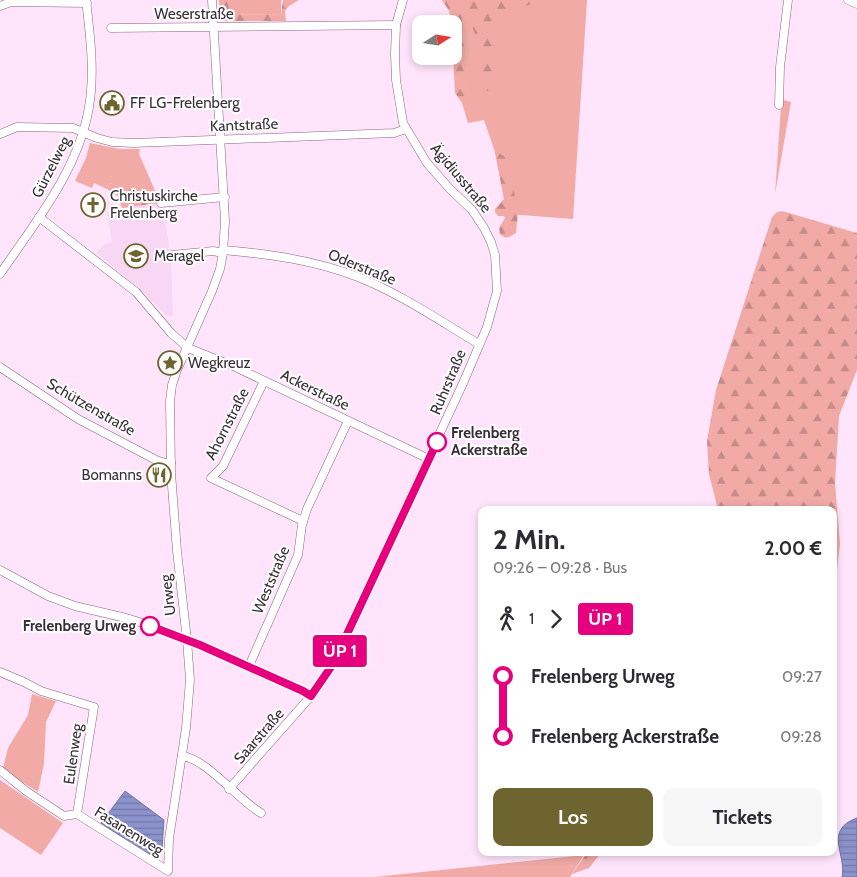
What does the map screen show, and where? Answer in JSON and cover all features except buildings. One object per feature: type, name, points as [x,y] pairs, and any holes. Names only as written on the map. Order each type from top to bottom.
[{"type":"street","name":"Urweg","points":[[168,872],[169,839],[182,756],[190,683],[177,551],[171,464],[170,401],[172,385],[212,291],[223,251],[224,197],[212,0]]},
{"type":"street","name":"Ägidiusstraße","points":[[403,0],[396,25],[395,78],[406,129],[422,157],[472,210],[491,242],[497,272],[497,291],[487,327],[479,344]]},
{"type":"street","points":[[779,105],[780,66],[788,0]]},
{"type":"street","points":[[848,0],[857,4]]},
{"type":"street","points":[[0,6],[11,2],[86,2]]},
{"type":"street","name":"Gürzelweg","points":[[0,274],[39,216],[77,151],[83,133],[89,107],[92,71],[91,36],[86,2]]},
{"type":"street","name":"Weserstraße","points":[[111,28],[396,25]]},
{"type":"street","name":"Kantstraße","points":[[0,134],[17,127],[73,128],[97,138],[123,143],[394,133],[406,129]]},
{"type":"street","points":[[161,203],[224,197]]},
{"type":"street","name":"Ackerstraße","points":[[39,216],[136,292],[175,337],[188,348],[264,381],[429,459]]},
{"type":"street","name":"Oderstraße","points":[[172,255],[223,251],[296,259],[329,268],[356,276],[387,290],[479,344]]},
{"type":"street","name":"Ruhrstraße","points":[[429,459],[479,344]]},
{"type":"street","name":"Schützenstraße","points":[[0,367],[83,422],[156,460],[165,464],[171,464]]},
{"type":"street","name":"Ahornstraße","points":[[264,381],[223,466],[211,478],[303,521]]},
{"type":"street","name":"Weststraße","points":[[248,666],[298,554],[303,521],[348,421]]},
{"type":"street","name":"Saarstraße","points":[[229,789],[311,696],[333,664],[429,459]]},
{"type":"street","points":[[0,570],[31,588],[75,606],[126,618],[187,640],[311,696]]},
{"type":"street","name":"Eulenweg","points":[[0,672],[41,691],[94,707],[77,814]]},
{"type":"street","points":[[182,756],[190,757],[206,768],[260,813]]},
{"type":"street","name":"Fasanenweg","points":[[0,770],[26,791],[64,816],[77,814],[168,872]]},
{"type":"shaded area","name":"Meragel","points":[[156,191],[165,218],[171,260],[173,317],[165,314],[141,290],[96,253],[104,244],[112,243],[107,212],[131,205],[130,195]]},
{"type":"green space","points":[[219,0],[228,0],[229,14],[281,15],[283,0],[299,0],[285,11],[286,21],[220,21]]},
{"type":"green space","points":[[228,0],[281,0],[281,15],[228,14]]},
{"type":"green space","points":[[442,0],[537,0],[534,3],[505,13],[497,27],[493,42],[493,89],[482,91],[479,87],[480,65],[477,41],[467,11],[463,10],[461,15],[450,15]]},
{"type":"green space","points":[[456,0],[587,0],[573,219],[507,214],[495,152],[484,120],[468,123],[462,103],[459,65],[462,65],[462,15],[456,15]]},
{"type":"green space","points":[[462,23],[472,100],[462,103],[455,93],[453,65],[462,65]]},
{"type":"green space","points":[[783,100],[791,102],[775,194],[781,106]]},
{"type":"green space","points":[[90,143],[120,149],[140,149],[139,154],[153,186],[118,186],[110,183],[107,189],[94,183],[92,188],[75,181],[86,158]]},
{"type":"green space","points":[[495,152],[505,157],[509,165],[518,213],[516,233],[508,237],[500,234],[499,228],[505,218],[504,216],[498,216],[495,212],[495,209],[504,199]]},
{"type":"green space","points":[[110,183],[118,186],[153,186],[160,203],[122,208],[118,196],[107,189]]},
{"type":"green space","points":[[782,211],[857,233],[857,370],[839,416],[835,483],[837,506],[717,506],[709,474],[707,441],[716,390],[772,217],[777,212]]},
{"type":"green space","points":[[837,507],[840,544],[837,570]]},
{"type":"green space","points":[[32,694],[56,701],[46,722],[44,764],[38,792],[3,768],[8,748],[28,715]]},
{"type":"green space","points":[[0,780],[63,823],[41,855],[0,828]]},
{"type":"green space","points":[[574,856],[583,856],[570,877],[375,877]]},
{"type":"green space","points":[[585,856],[599,856],[589,868],[572,874]]},
{"type":"water","points":[[125,791],[164,820],[162,849],[159,856],[150,856],[101,823]]},
{"type":"water","points":[[857,818],[857,877],[842,877],[843,869],[839,836],[841,829],[847,823]]},
{"type":"bus line","points":[[150,626],[200,645],[311,696],[333,664],[437,442]]},
{"type":"place","name":"FF LG-Frelenberg","points":[[112,103]]},
{"type":"place","name":"Christuskirche Frelenberg","points":[[93,205]]},
{"type":"place","name":"Meragel","points":[[136,256]]},
{"type":"place","name":"Wegkreuz","points":[[170,363]]},
{"type":"place","name":"Frelenberg Ackerstraße","points":[[437,442]]},
{"type":"place","name":"Bomanns","points":[[159,475]]},
{"type":"place","name":"Frelenberg Urweg","points":[[150,626]]}]
